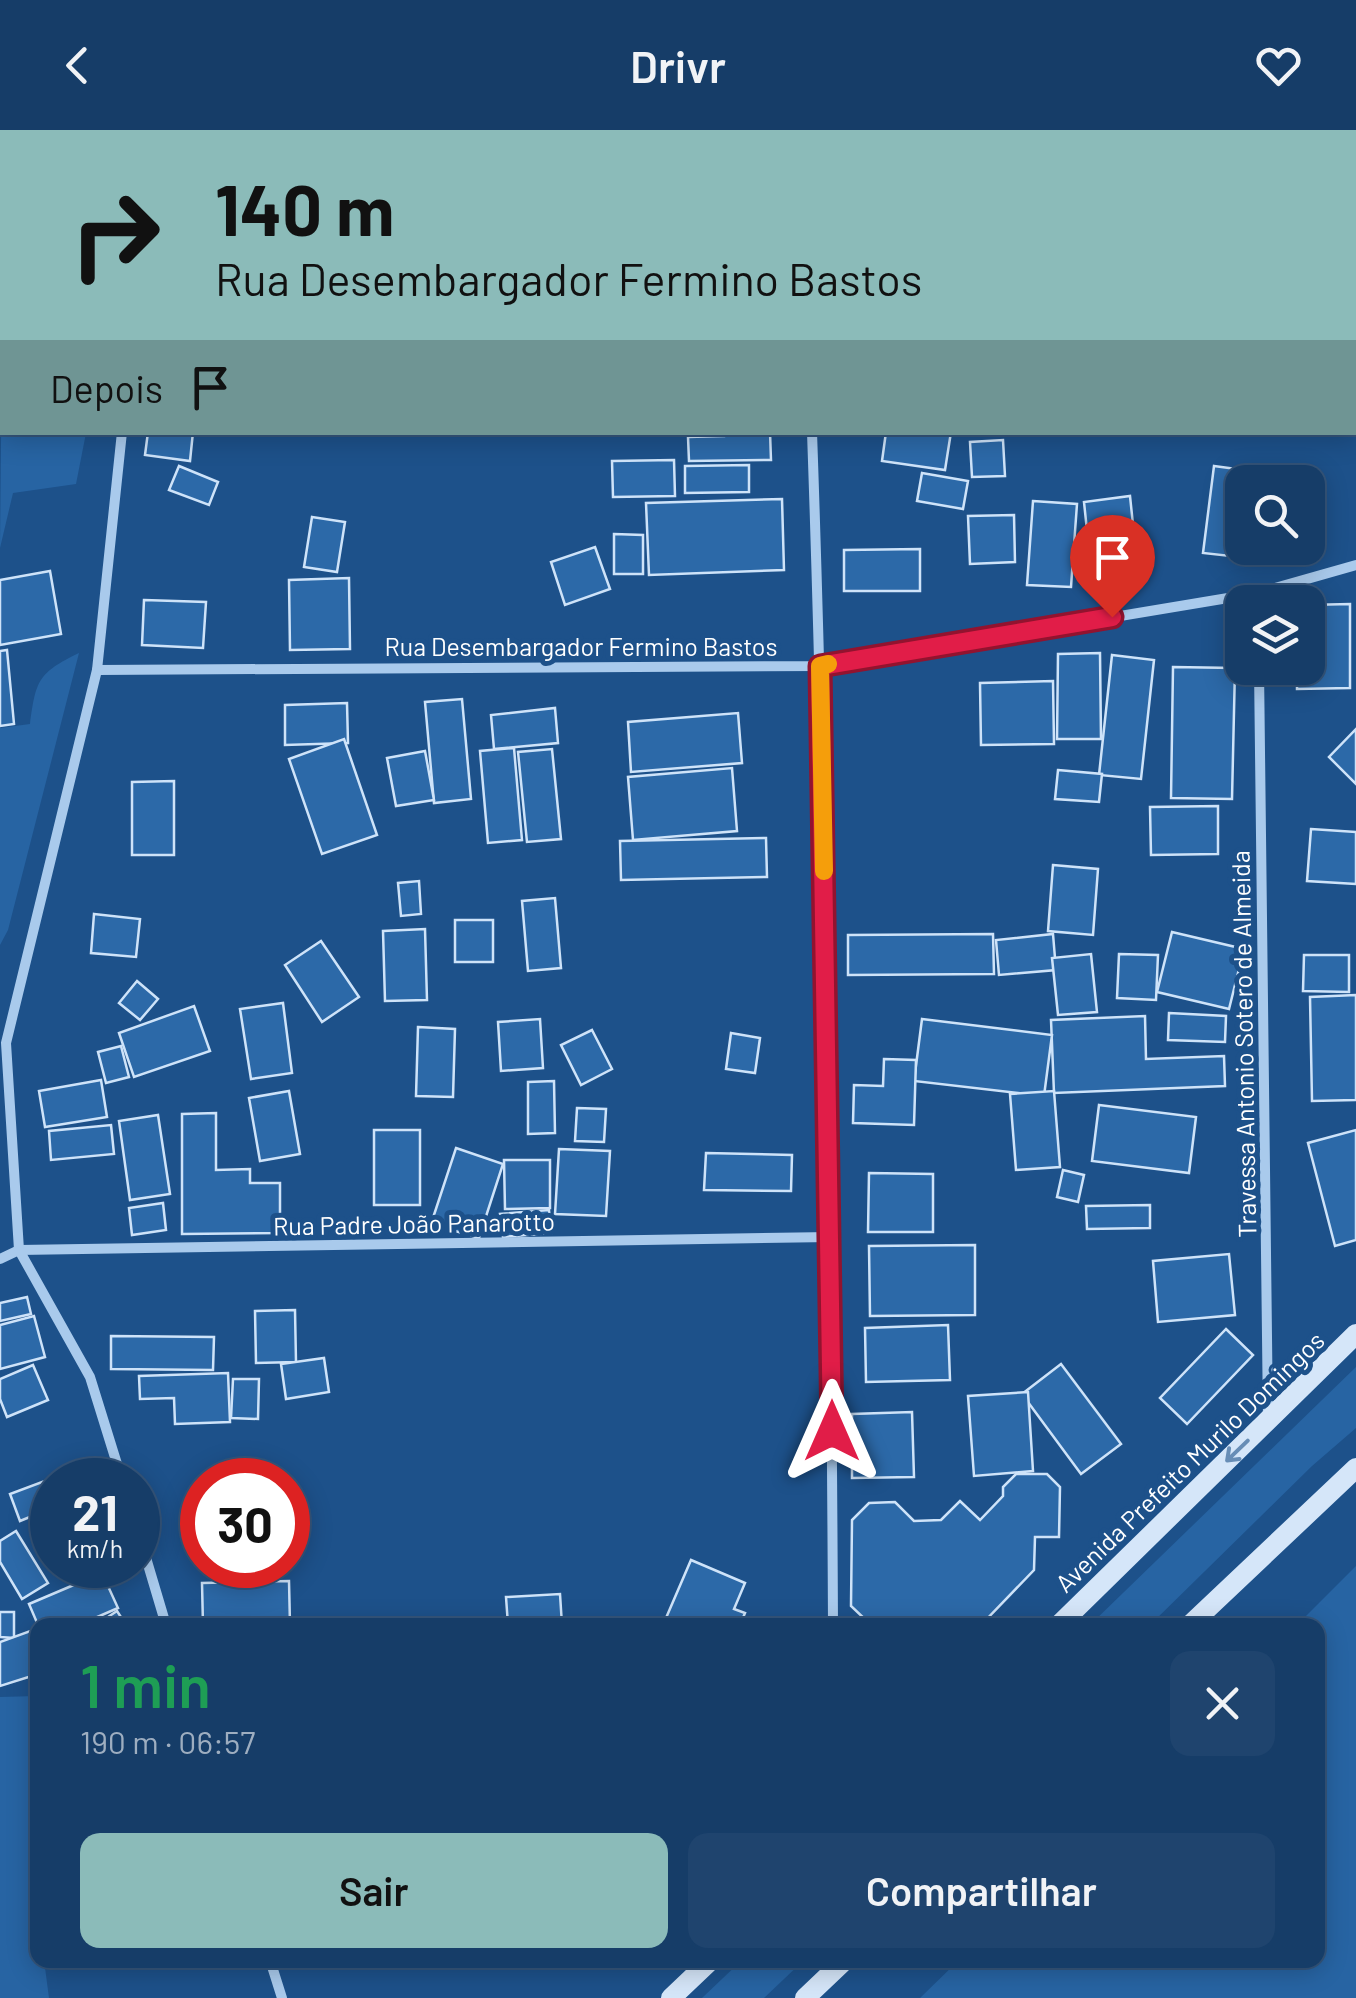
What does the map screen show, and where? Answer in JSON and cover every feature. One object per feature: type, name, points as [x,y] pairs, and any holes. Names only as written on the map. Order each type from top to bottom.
[{"type":"main road","name":"Avenida Prefeito Murilo Domingos","points":[[1066,1618],[1356,1334]]},
{"type":"main road","points":[[1197,1618],[1356,1468]]},
{"type":"main road","points":[[671,1998],[703,1968]]},
{"type":"main road","points":[[805,1998],[837,1968]]},
{"type":"street","points":[[115,1458],[90,1376],[19,1250],[6,1044],[97,670],[122,435]]},
{"type":"street","points":[[812,435],[831,1237],[833,1618]]},
{"type":"street","name":"Rua Desembargador Fermino Bastos","points":[[1297,585],[1356,565]]},
{"type":"street","name":"Rua Desembargador Fermino Bastos","points":[[97,670],[820,666],[1225,603]]},
{"type":"street","name":"Travessa Antonio Sotero de Almeida","points":[[1259,685],[1268,1421]]},
{"type":"street","name":"Rua Padre João Panarotto","points":[[0,1259],[19,1250],[831,1237]]},
{"type":"street","points":[[155,1588],[164,1618]]},
{"type":"street","points":[[273,1968],[282,1998]]},
{"type":"shaded area","points":[[1,435],[86,435],[76,484],[13,493],[0,548]]},
{"type":"shaded area","points":[[79,653],[8,930],[0,945],[0,728],[30,724],[41,680],[55,666]]},
{"type":"shaded area","points":[[1356,1367],[1356,1428],[1157,1618],[1097,1618]]},
{"type":"shaded area","points":[[1356,1566],[1356,1998],[920,1998],[951,1968],[1325,1968],[1325,1618],[1304,1618]]},
{"type":"shaded area","points":[[30,1696],[30,1968],[45,1968],[49,1998],[0,1998],[0,1697]]},
{"type":"shaded area","points":[[734,1968],[796,1968],[764,1998],[702,1998]]},
{"type":"building","points":[[148,435],[193,435],[190,461],[145,455]]},
{"type":"building","points":[[770,435],[771,460],[689,461],[688,437]]},
{"type":"building","points":[[886,435],[951,435],[945,470],[882,461]]},
{"type":"building","points":[[1003,440],[1005,476],[972,477],[970,442]]},
{"type":"building","points":[[674,460],[675,496],[613,497],[612,461]]},
{"type":"building","points":[[749,465],[749,492],[685,493],[685,466]]},
{"type":"building","points":[[179,466],[218,482],[209,505],[169,490]]},
{"type":"building","points":[[1214,466],[1225,467],[1225,555],[1203,553]]},
{"type":"building","points":[[922,473],[968,481],[963,509],[917,501]]},
{"type":"building","points":[[1130,496],[1139,582],[1093,588],[1084,502]]},
{"type":"building","points":[[782,499],[784,570],[649,575],[646,503]]},
{"type":"building","points":[[1033,501],[1077,504],[1071,587],[1027,585]]},
{"type":"building","points":[[1014,515],[1015,562],[970,564],[968,516]]},
{"type":"building","points":[[312,517],[345,522],[337,572],[304,567]]},
{"type":"building","points":[[614,534],[643,535],[643,574],[614,574]]},
{"type":"building","points":[[595,547],[610,589],[565,605],[551,562]]},
{"type":"building","points":[[920,549],[920,591],[844,591],[844,550]]},
{"type":"building","points":[[50,571],[61,634],[0,645],[0,580]]},
{"type":"building","points":[[349,578],[350,649],[290,650],[289,580]]},
{"type":"building","points":[[144,600],[206,602],[203,648],[142,645]]},
{"type":"building","points":[[1350,604],[1350,688],[1297,689],[1297,685],[1325,685],[1325,605]]},
{"type":"building","points":[[7,650],[14,724],[0,726],[0,651]]},
{"type":"building","points":[[1100,653],[1101,739],[1057,739],[1058,654]]},
{"type":"building","points":[[1112,655],[1154,660],[1141,779],[1099,775]]},
{"type":"building","points":[[1173,667],[1225,668],[1225,685],[1235,685],[1232,799],[1171,798]]},
{"type":"building","points":[[1053,681],[1054,744],[981,745],[980,683]]},
{"type":"building","points":[[462,699],[471,799],[434,803],[425,702]]},
{"type":"building","points":[[347,703],[348,743],[285,745],[285,705]]},
{"type":"building","points":[[555,708],[558,743],[494,749],[491,715]]},
{"type":"building","points":[[738,713],[742,763],[631,772],[628,722]]},
{"type":"building","points":[[1356,729],[1356,784],[1329,757]]},
{"type":"building","points":[[344,739],[377,835],[322,854],[289,759]]},
{"type":"building","points":[[514,748],[522,840],[488,843],[480,751]]},
{"type":"building","points":[[552,749],[561,839],[527,842],[518,752]]},
{"type":"building","points":[[425,751],[434,800],[396,806],[387,758]]},
{"type":"building","points":[[732,768],[737,831],[633,840],[628,777]]},
{"type":"building","points":[[1058,770],[1102,774],[1099,802],[1055,799]]},
{"type":"building","points":[[174,781],[174,855],[132,855],[132,782]]},
{"type":"building","points":[[1218,806],[1218,854],[1151,855],[1150,807]]},
{"type":"building","points":[[1311,829],[1356,832],[1356,884],[1307,881]]},
{"type":"building","points":[[766,838],[767,877],[621,880],[620,841]]},
{"type":"building","points":[[1053,865],[1098,869],[1093,935],[1048,931]]},
{"type":"building","points":[[419,881],[421,914],[401,916],[398,883]]},
{"type":"building","points":[[555,898],[561,968],[528,971],[522,901]]},
{"type":"building","points":[[94,914],[140,919],[136,957],[91,953]]},
{"type":"building","points":[[455,920],[493,920],[493,962],[455,962]]},
{"type":"building","points":[[425,929],[427,1000],[385,1001],[383,931]]},
{"type":"building","points":[[1172,932],[1244,949],[1229,1009],[1157,992]]},
{"type":"building","points":[[993,934],[994,974],[848,975],[848,935]]},
{"type":"building","points":[[1053,934],[1056,970],[999,975],[996,940]]},
{"type":"building","points":[[321,941],[359,997],[322,1022],[285,965]]},
{"type":"building","points":[[1091,954],[1097,1012],[1058,1015],[1052,958]]},
{"type":"building","points":[[1119,954],[1158,955],[1156,1000],[1117,998]]},
{"type":"building","points":[[1304,955],[1349,955],[1349,992],[1303,991]]},
{"type":"building","points":[[137,981],[158,999],[140,1020],[119,1003]]},
{"type":"building","points":[[1356,995],[1356,1100],[1312,1101],[1310,997]]},
{"type":"building","points":[[283,1003],[292,1073],[251,1079],[240,1009]]},
{"type":"building","points":[[194,1006],[210,1051],[134,1077],[119,1033]]},
{"type":"building","points":[[1169,1013],[1226,1016],[1225,1042],[1168,1040]]},
{"type":"building","points":[[1145,1016],[1146,1059],[1224,1056],[1225,1086],[1054,1093],[1051,1020]]},
{"type":"building","points":[[540,1019],[543,1068],[501,1071],[498,1022]]},
{"type":"building","points":[[922,1019],[1052,1035],[1044,1096],[914,1081]]},
{"type":"building","points":[[418,1027],[455,1029],[453,1097],[416,1096]]},
{"type":"building","points":[[592,1030],[612,1069],[581,1085],[561,1045]]},
{"type":"building","points":[[731,1033],[760,1038],[755,1073],[726,1069]]},
{"type":"building","points":[[121,1046],[129,1077],[106,1083],[98,1052]]},
{"type":"building","points":[[884,1059],[916,1060],[914,1125],[853,1123],[854,1085],[883,1086]]},
{"type":"building","points":[[101,1080],[107,1117],[45,1127],[39,1091]]},
{"type":"building","points":[[554,1081],[555,1133],[528,1134],[528,1082]]},
{"type":"building","points":[[289,1091],[300,1154],[260,1161],[249,1098]]},
{"type":"building","points":[[1054,1091],[1060,1167],[1016,1170],[1010,1094]]},
{"type":"building","points":[[1099,1105],[1196,1117],[1189,1173],[1092,1161]]},
{"type":"building","points":[[577,1108],[606,1109],[604,1142],[575,1141]]},
{"type":"building","points":[[216,1113],[216,1170],[250,1169],[250,1183],[280,1183],[280,1233],[182,1234],[182,1114]]},
{"type":"building","points":[[158,1115],[170,1194],[130,1200],[119,1121]]},
{"type":"building","points":[[111,1125],[114,1154],[51,1160],[49,1131]]},
{"type":"building","points":[[374,1130],[420,1130],[420,1205],[374,1205]]},
{"type":"building","points":[[1356,1130],[1356,1240],[1335,1246],[1308,1143]]},
{"type":"building","points":[[456,1148],[503,1164],[479,1238],[431,1224]]},
{"type":"building","points":[[559,1149],[610,1151],[606,1216],[555,1214]]},
{"type":"building","points":[[706,1153],[792,1155],[791,1191],[704,1190]]},
{"type":"building","points":[[504,1160],[550,1160],[550,1208],[505,1209]]},
{"type":"building","points":[[1063,1170],[1084,1175],[1078,1202],[1057,1197]]},
{"type":"building","points":[[869,1173],[933,1174],[933,1232],[868,1232]]},
{"type":"building","points":[[163,1203],[166,1230],[132,1235],[129,1208]]},
{"type":"building","points":[[1150,1205],[1150,1228],[1087,1229],[1086,1206]]},
{"type":"building","points":[[549,1210],[551,1233],[503,1237],[500,1214]]},
{"type":"building","points":[[975,1245],[975,1315],[870,1316],[869,1246]]},
{"type":"building","points":[[1229,1254],[1235,1315],[1158,1322],[1153,1261]]},
{"type":"building","points":[[27,1297],[31,1314],[0,1321],[0,1303]]},
{"type":"building","points":[[295,1310],[296,1362],[256,1363],[255,1311]]},
{"type":"building","points":[[34,1316],[45,1357],[0,1369],[0,1325]]},
{"type":"building","points":[[948,1325],[950,1380],[866,1382],[865,1328]]},
{"type":"building","points":[[1226,1329],[1253,1355],[1187,1424],[1160,1398]]},
{"type":"building","points":[[111,1336],[214,1337],[213,1370],[111,1369]]},
{"type":"building","points":[[324,1358],[329,1392],[286,1399],[281,1364]]},
{"type":"building","points":[[1061,1364],[1121,1444],[1081,1474],[1022,1394]]},
{"type":"building","points":[[33,1365],[48,1400],[7,1417],[0,1399],[0,1379]]},
{"type":"building","points":[[228,1373],[230,1422],[175,1424],[174,1398],[140,1399],[139,1376]]},
{"type":"building","points":[[233,1379],[259,1379],[258,1419],[231,1418]]},
{"type":"building","points":[[1028,1392],[1033,1471],[974,1476],[968,1396]]},
{"type":"building","points":[[912,1412],[914,1477],[852,1478],[852,1414]]},
{"type":"building","points":[[1016,1474],[1047,1474],[1060,1487],[1059,1537],[1035,1537],[1034,1570],[988,1618],[864,1618],[851,1606],[852,1520],[869,1503],[895,1502],[914,1521],[941,1520],[960,1501],[980,1520],[1003,1496],[1003,1487]]},
{"type":"building","points":[[30,1486],[30,1517],[20,1521],[10,1494]]},
{"type":"building","points":[[16,1531],[30,1554],[30,1588],[40,1588],[22,1599],[0,1562],[0,1541]]},
{"type":"building","points":[[691,1560],[745,1583],[734,1609],[745,1613],[743,1618],[666,1618]]},
{"type":"building","points":[[67,1588],[109,1588],[118,1608],[95,1618],[35,1618],[29,1604]]},
{"type":"building","points":[[202,1588],[289,1588],[290,1618],[203,1618]]},
{"type":"building","points":[[560,1594],[562,1618],[508,1618],[506,1597]]},
{"type":"building","points":[[0,1612],[14,1612],[14,1638],[0,1637]]},
{"type":"building","points":[[30,1631],[30,1677],[0,1686],[0,1642]]},
{"type":"slow traffic","points":[[824,871],[820,666],[828,664]]},
{"type":"route","points":[[832,1431],[820,666],[1112,617]]}]
